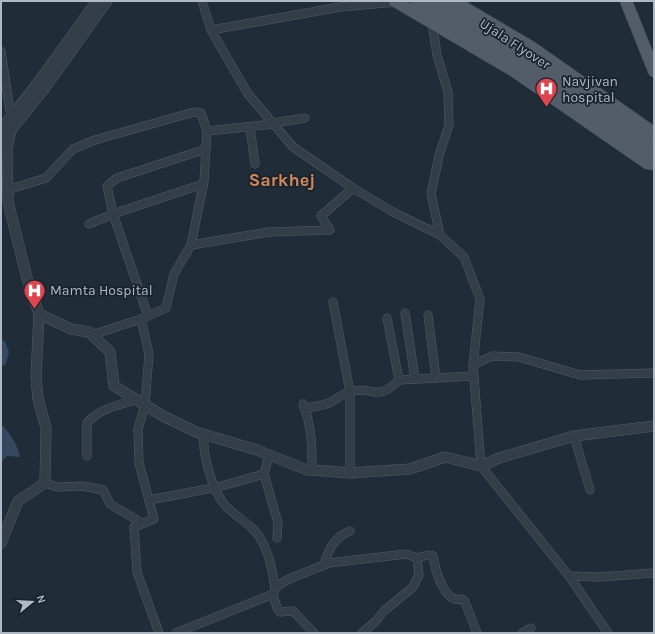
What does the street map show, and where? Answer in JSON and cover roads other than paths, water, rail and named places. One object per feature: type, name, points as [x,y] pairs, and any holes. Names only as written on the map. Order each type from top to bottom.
[{"type":"main road","points":[[396,1],[514,71],[647,163],[654,164]]},
{"type":"main road","name":"Ujala Flyover","points":[[417,1],[517,63],[654,156]]},
{"type":"main road","name":"Ujala Flyover","points":[[436,1],[522,54],[654,144]]},
{"type":"main road","points":[[626,1],[654,70]]},
{"type":"main road","points":[[633,1],[654,54]]},
{"type":"main road","points":[[456,2],[530,47],[654,133]]},
{"type":"street","points":[[1,145],[4,126],[97,1]]},
{"type":"street","points":[[45,483],[46,428],[38,399],[36,377],[39,314],[27,278],[17,259],[7,228],[4,190],[7,149],[11,130],[44,89],[106,1]]},
{"type":"street","points":[[202,1],[211,30],[248,94],[294,147],[353,188],[392,212],[440,235],[464,257],[480,299],[473,365],[481,466],[569,576],[608,633]]},
{"type":"street","points":[[211,30],[340,7],[396,1]]},
{"type":"street","points":[[432,22],[437,55],[448,92],[449,125],[439,156],[431,194],[440,235]]},
{"type":"street","points":[[1,51],[11,118]]},
{"type":"street","points":[[4,190],[46,178],[73,149],[95,140],[194,112],[201,113],[207,131],[203,184],[191,245],[174,274],[166,308],[92,335]]},
{"type":"street","points":[[207,131],[305,118]]},
{"type":"street","points":[[250,126],[255,164]]},
{"type":"street","points":[[159,633],[137,572],[134,527],[154,519],[139,463],[138,429],[145,405],[149,354],[144,317],[113,214],[107,186],[117,178],[206,150]]},
{"type":"street","points":[[89,224],[113,214],[203,184]]},
{"type":"street","points":[[191,245],[269,232],[330,230],[321,216],[353,188]]},
{"type":"street","points":[[333,302],[350,392],[350,473]]},
{"type":"street","points":[[405,313],[415,379]]},
{"type":"street","points":[[39,314],[71,329],[89,332],[110,352],[114,386],[136,400],[196,432],[257,450],[269,456],[312,470],[350,473],[410,469],[445,457],[481,466],[499,458],[574,436],[654,426]]},
{"type":"street","points":[[428,315],[436,378]]},
{"type":"street","points":[[388,318],[399,380]]},
{"type":"street","points":[[473,365],[492,356],[519,357],[580,375],[654,373]]},
{"type":"street","points":[[312,470],[312,444],[308,417],[303,406],[330,403],[350,392],[363,390],[380,393],[388,390],[399,380],[474,376]]},
{"type":"street","points":[[86,456],[87,423],[92,417],[103,411],[136,400]]},
{"type":"street","points":[[204,435],[203,445],[214,487],[225,505],[246,521],[259,536],[271,569],[277,608],[280,612],[292,611],[314,633]]},
{"type":"street","points":[[574,436],[590,490]]},
{"type":"street","points":[[269,456],[264,474],[278,523],[277,538]]},
{"type":"street","points":[[149,500],[214,487],[264,474]]},
{"type":"street","points":[[45,483],[57,487],[83,486],[103,490],[110,504],[142,523]]},
{"type":"street","points":[[1,543],[18,501],[45,483]]},
{"type":"street","points":[[323,566],[332,544],[337,537],[350,531]]},
{"type":"street","points":[[176,633],[274,592],[278,585],[289,579],[323,566],[342,561],[406,554],[417,558],[428,555],[433,556],[443,588],[454,599],[462,599],[465,602],[477,633]]},
{"type":"street","points":[[362,633],[375,622],[384,611],[413,587],[419,575],[417,558]]},
{"type":"street","points":[[569,576],[599,577],[654,573]]},
{"type":"street","points":[[522,633],[531,628]]},
{"type":"water","points":[[1,340],[5,341],[9,352],[6,364],[1,367]]},
{"type":"water","points":[[1,424],[13,439],[20,457],[7,456],[1,462]]},
{"type":"place","name":"Navjivan hospital","points":[[547,108]]},
{"type":"place","name":"Mamta Hospital","points":[[35,310]]},
{"type":"district","name":"Sarkhej","points":[[282,180]]}]
